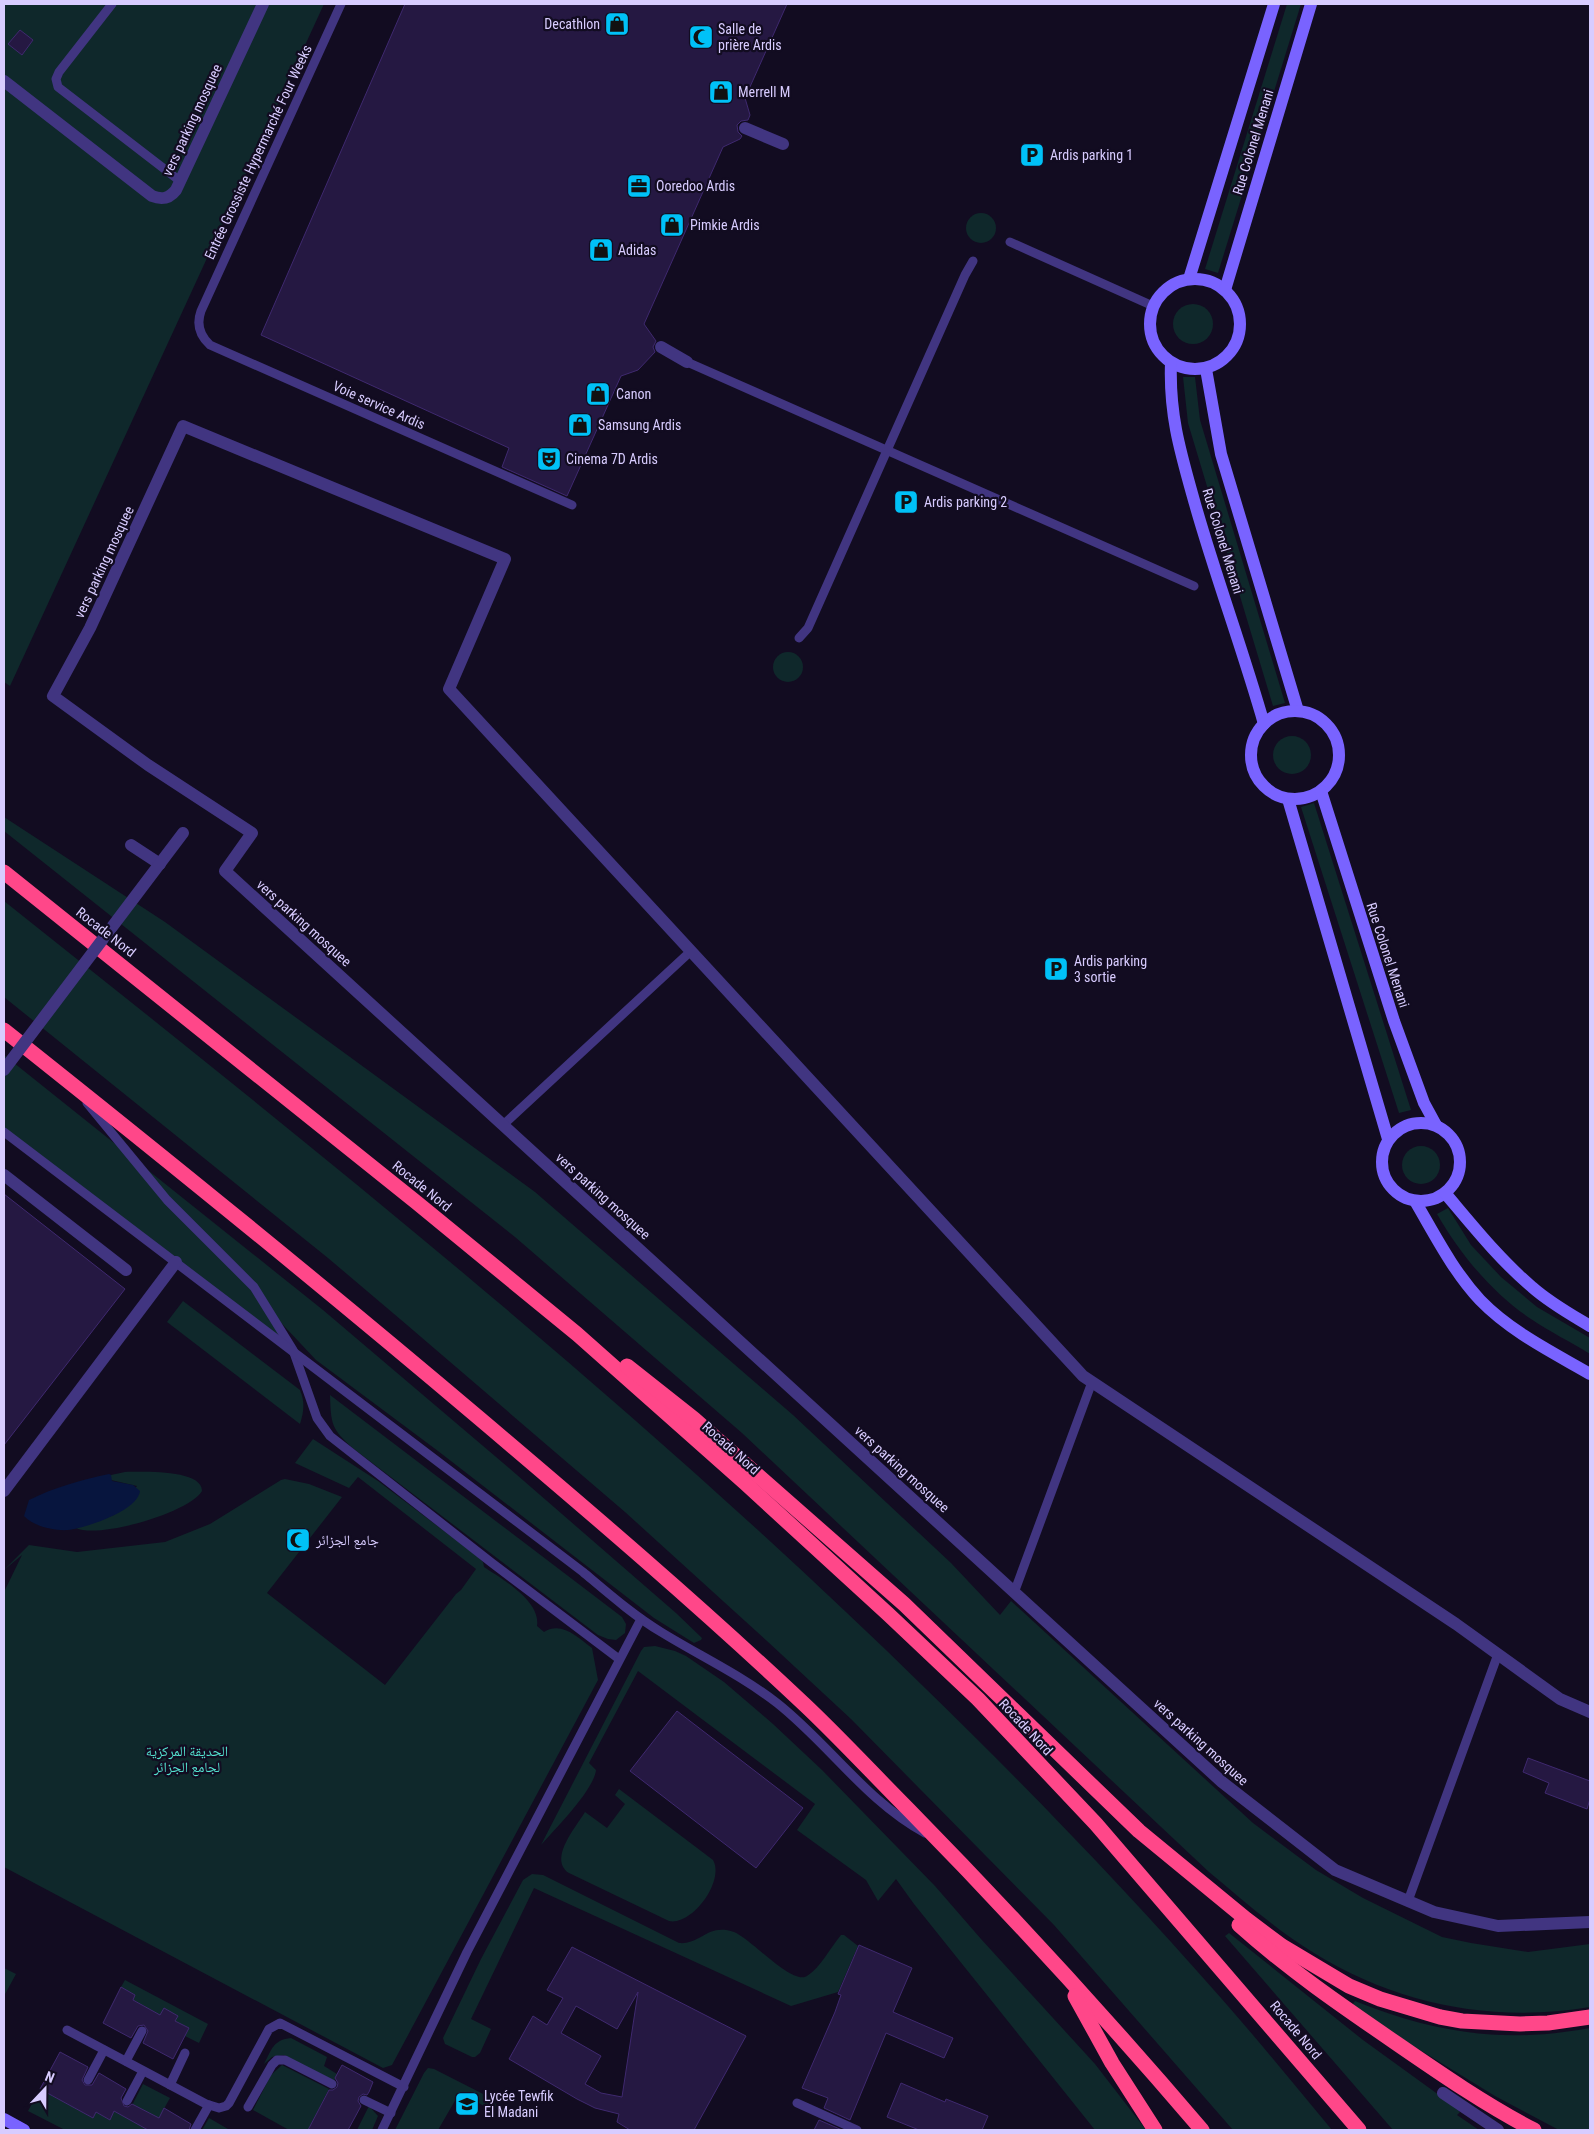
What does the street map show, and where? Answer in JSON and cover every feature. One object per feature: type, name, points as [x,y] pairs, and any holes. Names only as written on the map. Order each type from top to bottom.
[{"type":"highway","name":"Rocade Nord","points":[[4,872],[424,1208],[577,1334],[745,1483],[888,1614],[978,1700],[1096,1824],[1360,2130]]},
{"type":"highway","points":[[4,1030],[337,1298],[592,1514],[808,1708],[939,1840],[1064,1974],[1202,2130]]},
{"type":"highway","points":[[577,1334],[644,1379],[694,1419],[904,1604],[1139,1831],[1176,1863],[1282,1946],[1326,1974],[1380,1999],[1440,2017],[1462,2021],[1548,2023],[1590,2017]]},
{"type":"highway","points":[[1176,1863],[1214,1903],[1270,1953],[1326,1995],[1449,2079],[1534,2130]]},
{"type":"highway","points":[[1064,1974],[1112,2063],[1155,2130]]},
{"type":"street","name":"vers parking mosquee","points":[[4,81],[152,196],[158,199],[171,196],[180,181],[262,4]]},
{"type":"street","name":"Rue Colonel Menani","points":[[1189,279],[1274,4]]},
{"type":"street","name":"Rue Colonel Menani","points":[[1224,290],[1310,4]]},
{"type":"street","points":[[745,128],[783,144]]},
{"type":"street","points":[[1189,279],[1202,279],[1224,290],[1234,300],[1239,314],[1240,328],[1237,342],[1230,354],[1219,363],[1206,369],[1194,370],[1182,368],[1171,363],[1161,355],[1154,344],[1150,332],[1150,318],[1153,306],[1162,293],[1174,284],[1189,279]]},
{"type":"street","points":[[661,347],[687,362]]},
{"type":"street","name":"Rue Colonel Menani","points":[[1171,363],[1172,416],[1181,454],[1207,544],[1264,724]]},
{"type":"street","name":"Rue Colonel Menani","points":[[1206,369],[1221,454],[1298,711]]},
{"type":"street","name":"vers parking mosquee","points":[[1590,1712],[1560,1700],[1456,1624],[1083,1376],[449,688],[505,559],[184,426],[90,628],[53,696],[148,766],[252,833],[225,871],[1229,1788],[1335,1870],[1434,1912],[1498,1926],[1590,1922]]},
{"type":"street","points":[[1298,711],[1313,715],[1327,725],[1336,739],[1338,765],[1332,780],[1321,791],[1304,798],[1288,799],[1272,793],[1259,780],[1253,767],[1252,748],[1257,733],[1264,724],[1273,717],[1298,711]]},
{"type":"street","name":"Rue Colonel Menani","points":[[1321,791],[1394,1021],[1424,1103],[1436,1125]]},
{"type":"street","points":[[1288,799],[1388,1139]]},
{"type":"street","points":[[4,1070],[183,833]]},
{"type":"street","points":[[131,845],[160,864]]},
{"type":"street","points":[[1425,1122],[1436,1125],[1448,1133],[1460,1154],[1460,1168],[1455,1182],[1445,1193],[1429,1201],[1415,1201],[1402,1197],[1390,1188],[1382,1174],[1382,1150],[1388,1139],[1398,1129],[1412,1123],[1425,1122]]},
{"type":"street","points":[[4,1174],[126,1270]]},
{"type":"street","points":[[1445,1193],[1498,1254],[1532,1288],[1558,1307],[1590,1326]]},
{"type":"street","points":[[1415,1201],[1460,1276],[1481,1300],[1506,1323],[1590,1374]]},
{"type":"street","points":[[4,1491],[176,1262]]},
{"type":"street","points":[[1443,2093],[1498,2130]]},
{"type":"street","points":[[4,2119],[24,2130]]},
{"type":"lane","points":[[112,4],[59,72],[56,80],[58,87],[180,181]]},
{"type":"lane","name":"Entrée Grossiste Hypermarché Four Weeks","points":[[201,311],[341,4]]},
{"type":"lane","points":[[1010,242],[1153,306]]},
{"type":"lane","points":[[799,638],[808,628],[965,275],[973,261]]},
{"type":"lane","name":"Voie service Ardis","points":[[201,311],[199,318],[200,332],[210,346],[572,505]]},
{"type":"lane","points":[[687,362],[1194,586]]},
{"type":"lane","points":[[503,1125],[691,951]]},
{"type":"lane","points":[[65,1078],[111,1131],[166,1200],[254,1287],[293,1350],[320,1424],[330,1436],[492,1564],[619,1659]]},
{"type":"lane","points":[[4,1132],[293,1350],[583,1572],[640,1618],[761,1692],[786,1710],[869,1793],[900,1818],[939,1840]]},
{"type":"lane","points":[[1014,1593],[1092,1382]]},
{"type":"lane","points":[[311,1423],[315,1407]]},
{"type":"lane","points":[[382,2130],[468,1952],[640,1618]]},
{"type":"lane","points":[[1408,1901],[1498,1654]]},
{"type":"lane","points":[[66,2030],[208,2105],[219,2108],[226,2106],[269,2029],[280,2023],[404,2087]]},
{"type":"lane","points":[[126,2061],[142,2031]]},
{"type":"lane","points":[[88,2080],[104,2050]]},
{"type":"lane","points":[[170,2084],[186,2053]]},
{"type":"lane","points":[[248,2107],[272,2065],[277,2060],[285,2060],[332,2084]]},
{"type":"lane","points":[[127,2102],[143,2070]]},
{"type":"lane","points":[[364,2100],[391,2113]]},
{"type":"lane","points":[[797,2103],[857,2130]]},
{"type":"lane","points":[[195,2130],[208,2105]]},
{"type":"green space","points":[[4,4],[324,4],[10,686],[4,682]]},
{"type":"green space","points":[[1287,4],[1301,4],[1218,273],[1205,269]]},
{"type":"green space","points":[[981,213],[987,214],[995,222],[995,234],[987,242],[981,243],[975,242],[967,234],[966,228],[967,222],[975,214]]},
{"type":"green space","points":[[1197,304],[1204,307],[1210,313],[1213,324],[1212,332],[1204,341],[1197,344],[1189,344],[1182,341],[1174,332],[1173,320],[1176,313],[1185,305]]},
{"type":"green space","points":[[1183,377],[1195,377],[1200,420],[1285,703],[1273,706],[1188,423]]},
{"type":"green space","points":[[788,652],[794,653],[802,661],[802,673],[794,681],[788,682],[782,681],[774,673],[773,667],[774,661],[782,653]]},
{"type":"green space","points":[[1292,736],[1299,737],[1305,742],[1310,748],[1310,762],[1305,768],[1299,773],[1292,774],[1285,773],[1279,768],[1274,762],[1273,755],[1274,748],[1279,742],[1285,737]]},
{"type":"green space","points":[[1314,803],[1411,1110],[1399,1113],[1301,807]]},
{"type":"green space","points":[[4,817],[165,922],[535,1192],[793,1415],[951,1563],[1000,1615],[1011,1601],[1253,1823],[1316,1870],[1363,1898],[1442,1937],[1528,1952],[1590,1944],[1590,2007],[1518,2013],[1482,2011],[1447,2006],[1379,1986],[1346,1971],[1314,1953],[1273,1925],[1209,1872],[742,1433],[515,1237],[4,831]]},
{"type":"green space","points":[[4,901],[241,1090],[475,1282],[704,1481],[815,1583],[963,1725],[1113,1879],[1235,2014],[1332,2130],[1233,2130],[1054,1925],[851,1719],[767,1641],[625,1512],[328,1258],[4,997]]},
{"type":"green space","points":[[4,1055],[323,1310],[676,1613],[702,1638],[701,1640],[694,1643],[654,1618],[438,1451],[316,1360],[270,1311],[293,1350],[4,1132]]},
{"type":"green space","points":[[1421,1146],[1434,1152],[1440,1165],[1434,1178],[1421,1184],[1408,1178],[1402,1165],[1408,1152]]},
{"type":"green space","points":[[1448,1208],[1471,1245],[1501,1277],[1537,1307],[1590,1338],[1590,1354],[1531,1319],[1490,1285],[1456,1244],[1437,1214]]},
{"type":"green space","points":[[183,1301],[300,1390],[303,1407],[300,1424],[167,1322]]},
{"type":"green space","points":[[330,1395],[622,1617],[626,1624],[625,1633],[616,1640],[598,1635],[354,1449],[341,1436],[334,1425]]},
{"type":"green space","name":"الحديقة المركزية لجامع الجزائر","points":[[313,1439],[378,1481],[477,1556],[483,1562],[484,1567],[510,1584],[527,1600],[537,1617],[537,1626],[544,1632],[557,1628],[563,1629],[575,1635],[592,1648],[598,1680],[392,2065],[383,2068],[4,1867],[4,1592],[22,1555],[4,1570],[29,1545],[77,1552],[165,1542],[210,1524],[281,1480],[285,1479],[309,1484],[342,1497],[267,1593],[385,1685],[461,1590],[476,1569],[358,1477],[349,1488],[295,1463]]},
{"type":"green space","points":[[125,1472],[156,1472],[182,1475],[199,1484],[202,1491],[180,1508],[142,1522],[103,1530],[76,1528],[114,1515],[137,1486],[111,1480],[111,1475]]},
{"type":"green space","points":[[655,1646],[686,1656],[724,1682],[822,1770],[935,1886],[1095,2064],[1146,2130],[1095,2130],[896,1879],[878,1901],[866,1880],[797,1830],[815,1804],[638,1671],[589,1763],[596,1770],[589,1788],[541,1845],[641,1651],[644,1647]]},
{"type":"green space","points":[[619,1789],[713,1860],[715,1869],[714,1879],[710,1890],[704,1900],[687,1917],[678,1921],[669,1921],[569,1873],[563,1867],[561,1860],[562,1852],[570,1834],[585,1812],[607,1828],[625,1804],[615,1795]]},
{"type":"green space","points":[[532,1874],[543,1875],[679,1943],[693,1941],[717,1930],[734,1932],[782,1968],[801,1977],[807,1976],[817,1968],[841,1935],[844,1935],[858,1946],[838,1992],[791,2006],[534,1888],[471,2019],[491,2029],[480,2053],[472,2057],[445,2044],[443,2038],[481,1959],[523,1880]]},
{"type":"green space","points":[[1229,1933],[1363,2040],[1450,2103],[1460,2112],[1457,2115],[1479,2130],[1393,2130],[1225,1936]]},
{"type":"green space","points":[[4,1968],[16,1974],[4,1996]]},
{"type":"green space","points":[[125,1980],[208,2024],[199,2043],[185,2036],[189,2028],[175,2021],[178,2016],[164,2008],[157,2022],[143,2015],[146,2007],[133,2000],[135,1995],[121,1987]]},
{"type":"green space","points":[[1355,2001],[1413,2021],[1470,2033],[1528,2035],[1590,2028],[1590,2130],[1559,2130],[1495,2096],[1407,2042],[1352,2005]]},
{"type":"green space","points":[[291,2038],[327,2057],[324,2066],[337,2074],[334,2081],[284,2055],[272,2057],[264,2064],[277,2043]]},
{"type":"green space","points":[[282,2065],[329,2089],[308,2130],[289,2130],[253,2110],[271,2075]]},
{"type":"green space","points":[[428,2068],[434,2069],[493,2099],[496,2105],[494,2112],[460,2092],[438,2130],[395,2130]]},
{"type":"green space","points":[[143,2084],[170,2098],[152,2130],[65,2130],[28,2111],[40,2089],[93,2118],[96,2112],[110,2120],[114,2111],[126,2117]]},
{"type":"green space","points":[[369,2106],[378,2116],[372,2130],[357,2130]]},
{"type":"green space","points":[[209,2118],[228,2129],[202,2130]]},
{"type":"water","points":[[109,1474],[112,1481],[133,1485],[140,1491],[137,1498],[121,1512],[98,1522],[68,1530],[50,1529],[33,1523],[24,1516],[29,1500],[68,1484]]},
{"type":"building","points":[[405,4],[787,4],[745,98],[750,115],[748,120],[741,121],[737,125],[738,132],[742,136],[740,139],[723,147],[644,324],[656,341],[653,347],[655,352],[638,370],[621,376],[567,496],[502,467],[509,448],[261,335]]},
{"type":"building","points":[[20,30],[33,40],[22,55],[8,44]]},
{"type":"building","points":[[4,1194],[125,1289],[4,1445]]},
{"type":"building","points":[[677,1711],[803,1808],[756,1868],[630,1771]]},
{"type":"building","points":[[1528,1758],[1590,1781],[1590,1799],[1587,1809],[1545,1793],[1549,1783],[1523,1772]]},
{"type":"building","points":[[859,1945],[912,1968],[893,2012],[953,2038],[944,2058],[886,2033],[850,2120],[824,2108],[828,2098],[802,2088],[835,2012],[841,1995],[838,1994]]},
{"type":"building","points":[[572,1947],[746,2036],[694,2130],[630,2130],[617,2122],[619,2114],[595,2108],[577,2099],[509,2059],[533,2016],[547,2025],[563,1998],[547,1990]],"holes":[[[638,1992],[622,2097],[601,2093],[585,2084],[601,2056],[561,2033],[576,2006],[617,2029]]]},
{"type":"building","points":[[121,1987],[135,1995],[133,2000],[160,2015],[164,2008],[178,2016],[175,2021],[189,2028],[173,2059],[143,2043],[148,2031],[144,2025],[138,2026],[131,2038],[103,2023]]},
{"type":"building","points":[[60,2052],[88,2067],[82,2080],[85,2085],[92,2085],[99,2073],[126,2089],[121,2098],[124,2106],[128,2107],[132,2104],[159,2118],[164,2108],[191,2124],[189,2130],[148,2130],[114,2111],[110,2120],[96,2112],[93,2118],[40,2089]]},
{"type":"building","points":[[342,2065],[373,2082],[369,2092],[367,2095],[363,2094],[359,2097],[358,2101],[361,2106],[348,2130],[308,2130],[329,2090],[337,2087],[338,2083],[335,2078]]},
{"type":"building","points":[[901,2083],[945,2102],[946,2099],[988,2116],[982,2130],[919,2130],[887,2117]]},
{"type":"building","points":[[819,2120],[842,2130],[814,2130]]},
{"type":"place","name":"Decathlon","points":[[617,24]]},
{"type":"place","name":"Salle de prière Ardis","points":[[701,37]]},
{"type":"place","name":"Merrell M","points":[[721,92]]},
{"type":"place","name":"Ardis parking 1","points":[[1032,155]]},
{"type":"place","name":"Ooredoo Ardis","points":[[639,186]]},
{"type":"place","name":"Pimkie Ardis","points":[[672,225]]},
{"type":"place","name":"Adidas","points":[[601,250]]},
{"type":"place","name":"Canon","points":[[598,394]]},
{"type":"place","name":"Samsung Ardis","points":[[580,425]]},
{"type":"place","name":"Cinema 7D Ardis","points":[[549,459]]},
{"type":"place","name":"Ardis parking 2","points":[[906,502]]},
{"type":"place","name":"Ardis parking 3 sortie","points":[[1056,969]]},
{"type":"place","name":"جامع الجزائر","points":[[298,1540]]},
{"type":"place","name":"Lycée Tewfik El Madani","points":[[467,2104]]}]
